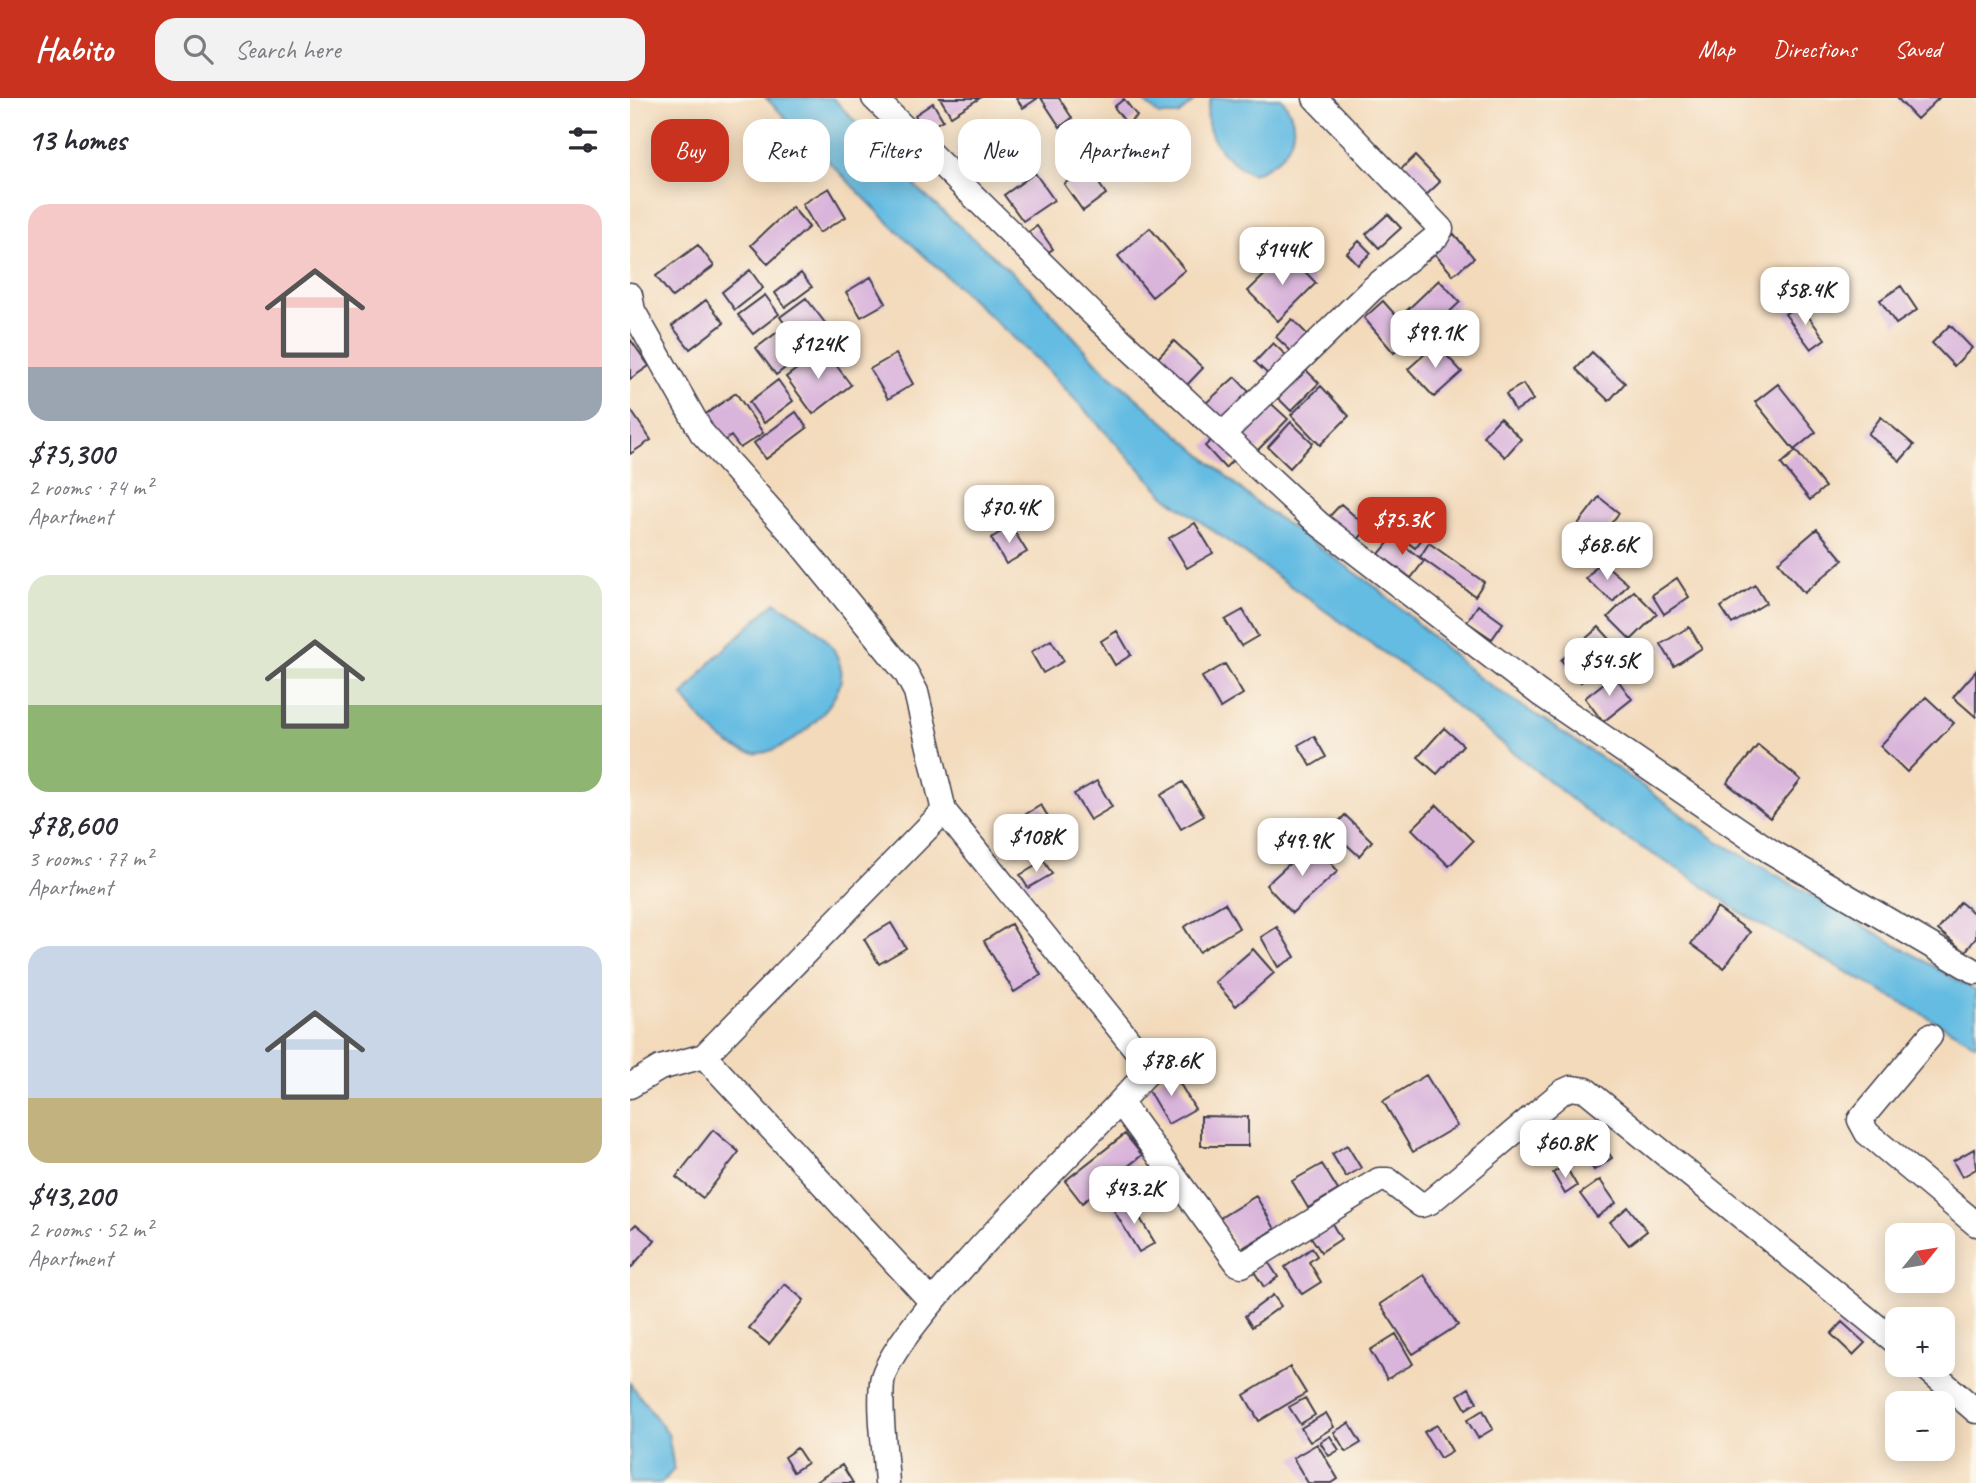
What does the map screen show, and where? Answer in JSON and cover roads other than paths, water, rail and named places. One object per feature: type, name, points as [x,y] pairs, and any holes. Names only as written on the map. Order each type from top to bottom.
[{"type":"street","points":[[874,98],[1087,308],[1319,523],[1539,693],[1770,851],[1976,972]]},
{"type":"street","points":[[1223,434],[1371,289],[1437,236],[1441,229],[1315,98]]},
{"type":"street","points":[[630,295],[634,311],[702,433],[794,536],[906,674],[916,692],[944,811],[1143,1058],[1147,1073],[932,1302],[894,1352],[882,1380],[887,1483]]},
{"type":"street","points":[[630,1086],[660,1068],[704,1056],[944,811]]},
{"type":"street","points":[[1930,1036],[1860,1120],[1867,1133],[1976,1224]]},
{"type":"street","points":[[704,1056],[932,1302]]},
{"type":"street","points":[[1120,1102],[1238,1264],[1242,1265],[1379,1180],[1388,1181],[1421,1205],[1430,1202],[1562,1092],[1571,1088],[1586,1090],[1885,1333]]},
{"type":"street","points":[[1937,1377],[1976,1411]]},
{"type":"water","points":[[766,98],[833,98],[853,119],[844,119],[844,177],[830,163],[830,119],[787,119]]},
{"type":"water","points":[[1140,98],[1198,98],[1178,115],[1159,115]]},
{"type":"water","points":[[1211,98],[1281,98],[1293,122],[1293,133],[1283,154],[1263,169],[1251,174],[1241,168],[1223,152],[1211,133],[1208,110]]},
{"type":"water","points":[[849,182],[912,182],[1028,287],[1103,369],[1257,503],[1377,588],[1478,677],[1630,777],[1716,840],[1976,991],[1976,1044],[1741,913],[1686,874],[1601,823],[1432,687],[1166,497],[1041,363],[893,227]]},
{"type":"water","points":[[775,602],[824,637],[838,657],[840,683],[823,714],[793,740],[776,749],[760,753],[746,752],[718,736],[683,696],[711,662]]},
{"type":"water","points":[[630,1383],[668,1434],[674,1469],[662,1483],[630,1483]]}]
